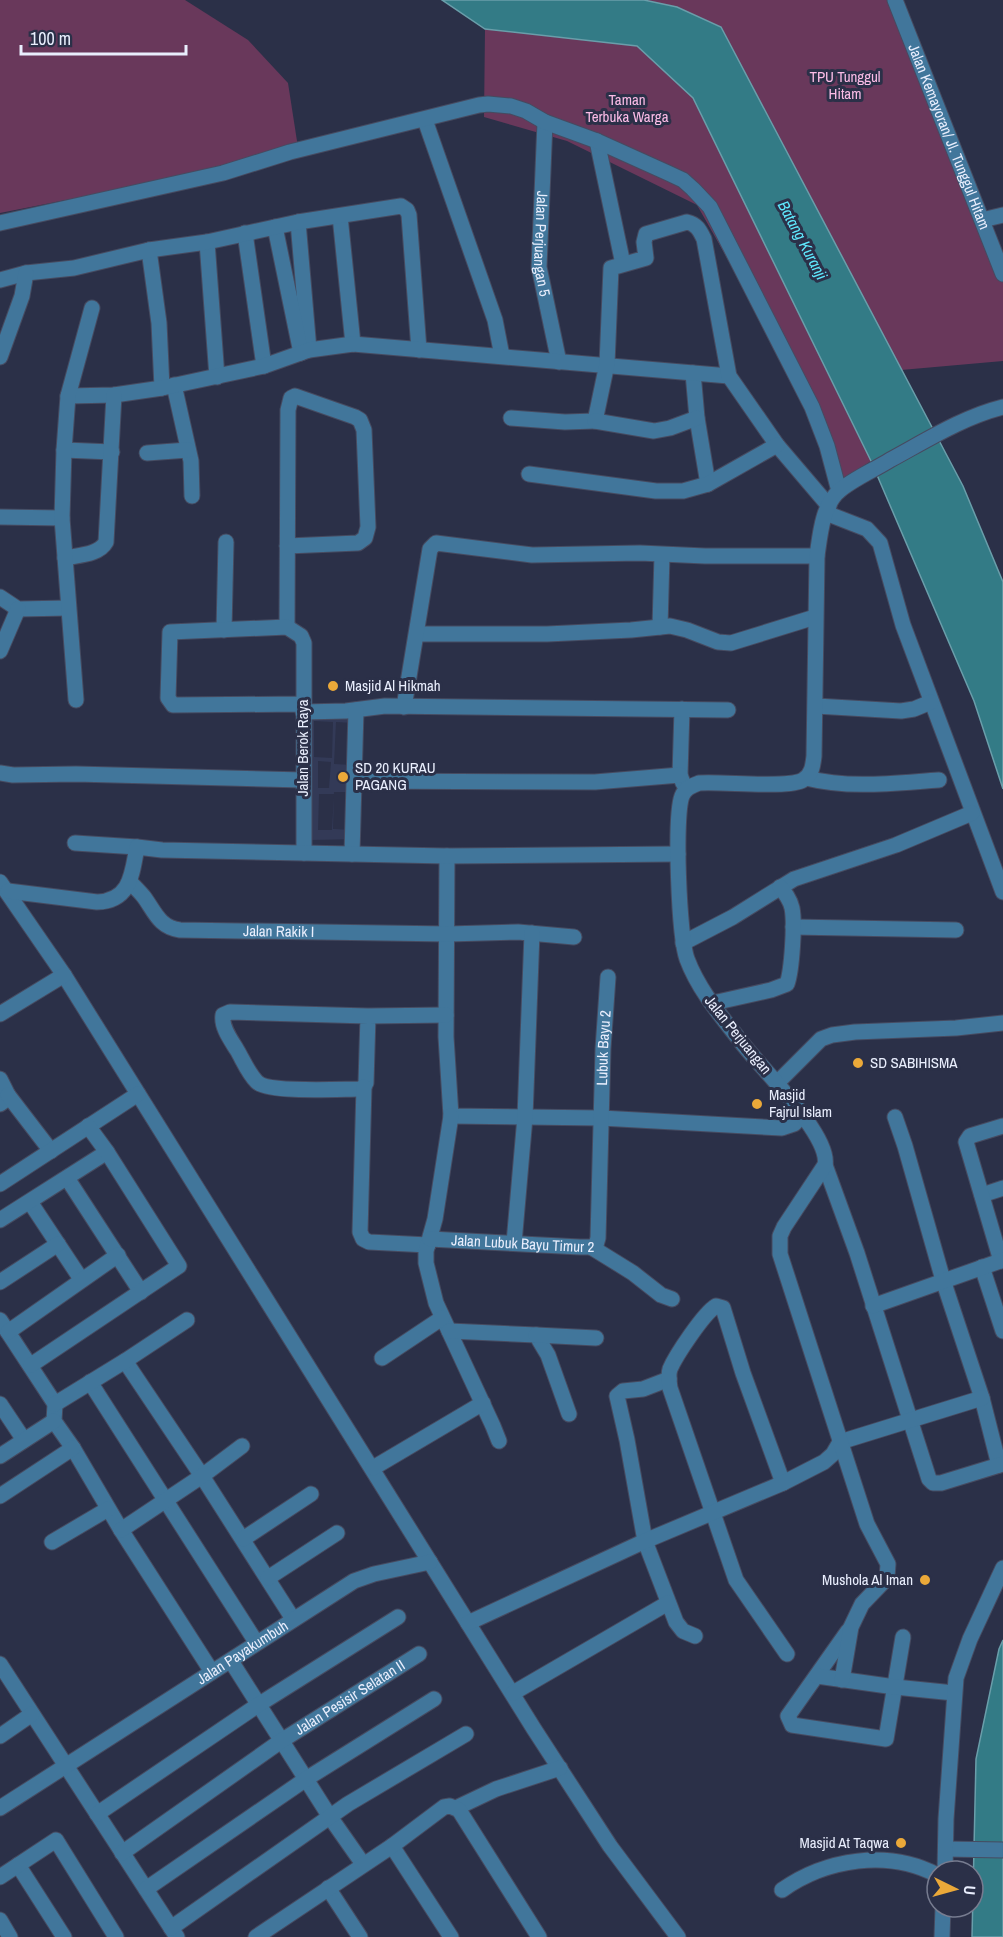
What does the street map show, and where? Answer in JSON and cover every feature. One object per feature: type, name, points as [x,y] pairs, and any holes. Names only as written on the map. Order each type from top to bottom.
[{"type":"street","name":"Jalan Kemayoran/ Jl. Tunggul Hitam","points":[[895,0],[1003,274]]},
{"type":"street","points":[[0,223],[223,173],[290,152],[488,104],[512,106],[683,180],[710,207],[812,407],[827,446],[839,491]]},
{"type":"street","points":[[425,120],[492,310],[502,356]]},
{"type":"street","name":"Jalan Perjuangan 5","points":[[545,122],[539,267],[559,362]]},
{"type":"street","points":[[597,141],[623,264]]},
{"type":"street","points":[[0,280],[26,273],[74,268],[148,249],[207,242],[298,222],[404,206],[407,210],[419,350]]},
{"type":"street","points":[[982,220],[1003,215]]},
{"type":"street","points":[[340,216],[353,344]]},
{"type":"street","points":[[298,222],[305,351]]},
{"type":"street","points":[[595,421],[607,364],[611,269],[613,266],[646,258],[644,242],[646,234],[687,222],[696,226],[704,238],[729,375],[777,446],[828,509],[867,529],[880,543],[903,626],[1003,892]]},
{"type":"street","points":[[275,227],[305,351]]},
{"type":"street","points":[[245,233],[264,366]]},
{"type":"street","points":[[207,242],[217,377]]},
{"type":"street","points":[[148,249],[168,386],[188,450],[192,496]]},
{"type":"street","points":[[0,357],[22,296],[26,273]]},
{"type":"street","points":[[76,700],[62,518],[64,450],[68,396],[92,308]]},
{"type":"street","points":[[68,396],[114,395],[168,386],[264,366],[305,351],[353,344],[729,375]]},
{"type":"street","points":[[693,373],[697,418],[708,484]]},
{"type":"street","points":[[65,558],[96,551],[106,542],[114,395]]},
{"type":"street","points":[[287,546],[358,543],[365,538],[368,527],[364,430],[360,420],[350,414],[295,396],[291,398],[288,410],[287,546],[287,627],[170,632],[168,637],[168,698],[171,704],[175,706],[356,710],[373,706],[728,710]]},
{"type":"street","points":[[807,778],[813,765],[816,706],[817,556],[820,535],[828,509],[839,491],[864,475],[953,425],[1003,406]]},
{"type":"street","points":[[511,418],[565,422],[595,421],[654,431],[697,418]]},
{"type":"street","points":[[529,474],[656,491],[683,491],[708,484],[777,446]]},
{"type":"street","points":[[64,450],[112,452]]},
{"type":"street","points":[[147,453],[188,450]]},
{"type":"street","points":[[0,517],[62,518]]},
{"type":"street","points":[[224,630],[226,542]]},
{"type":"street","points":[[404,707],[430,549],[436,543],[532,555],[817,556]]},
{"type":"street","points":[[660,627],[662,555]]},
{"type":"street","points":[[0,597],[18,609],[68,608]]},
{"type":"street","points":[[0,651],[18,609]]},
{"type":"street","points":[[417,634],[547,634],[679,627],[718,642],[736,643],[815,617]]},
{"type":"street","name":"Jalan Berok Raya","points":[[287,627],[301,636],[304,643],[304,853]]},
{"type":"street","points":[[816,706],[901,711],[914,709],[931,702]]},
{"type":"street","name":"Jalan Perjuangan","points":[[682,709],[683,782],[678,854],[683,943],[686,957],[713,1004],[819,1138],[825,1153],[825,1165],[840,1203],[932,1483],[941,1483],[1001,1465]]},
{"type":"street","points":[[352,854],[356,710]]},
{"type":"street","points":[[0,773],[303,780]]},
{"type":"street","points":[[355,781],[790,784],[807,778],[853,784],[939,780]]},
{"type":"street","points":[[683,943],[733,917],[805,874],[896,845],[972,813]]},
{"type":"street","points":[[75,843],[137,848],[447,856],[678,854]]},
{"type":"street","points":[[4,887],[105,902],[116,897],[130,882],[137,848]]},
{"type":"street","points":[[447,856],[446,1015],[451,1116],[426,1263],[433,1294],[499,1441]]},
{"type":"street","name":"Jalan Rakik I","points":[[130,882],[161,922],[180,930],[532,933]]},
{"type":"street","points":[[4,887],[64,975],[468,1623],[610,1846],[678,1937]]},
{"type":"street","points":[[713,1004],[787,984],[793,927],[790,902],[780,887]]},
{"type":"street","points":[[793,927],[956,930]]},
{"type":"street","points":[[514,1243],[525,1118],[532,933],[574,937]]},
{"type":"street","points":[[0,1014],[64,975]]},
{"type":"street","name":"Lubuk Bayu 2","points":[[601,1118],[608,977]]},
{"type":"street","points":[[364,1087],[359,1089],[276,1089],[260,1084],[254,1079],[231,1040],[222,1020],[223,1016],[230,1012],[368,1016],[446,1015]]},
{"type":"street","name":"Jalan Lubuk Bayu Timur 2","points":[[368,1016],[360,1232],[363,1239],[369,1242],[514,1243],[591,1247],[596,1245],[601,1118]]},
{"type":"street","points":[[777,1083],[821,1039],[832,1035],[1003,1023]]},
{"type":"street","points":[[0,1079],[4,1099],[51,1151]]},
{"type":"street","points":[[0,1184],[138,1094]]},
{"type":"street","points":[[451,1116],[601,1118],[782,1128],[794,1124],[802,1116]]},
{"type":"street","points":[[895,1117],[1001,1465]]},
{"type":"street","points":[[31,1365],[178,1268],[179,1264],[88,1126]]},
{"type":"street","points":[[873,1306],[1002,1260],[966,1140],[1003,1126]]},
{"type":"street","points":[[0,1220],[107,1152]]},
{"type":"street","points":[[825,1165],[784,1227],[779,1247],[867,1524],[888,1564],[887,1578],[862,1604],[851,1627],[788,1716],[792,1725],[886,1739],[903,1637]]},
{"type":"street","points":[[67,1178],[141,1292]]},
{"type":"street","points":[[982,1195],[1003,1188]]},
{"type":"street","points":[[30,1202],[81,1279]]},
{"type":"street","points":[[0,1282],[58,1244]]},
{"type":"street","points":[[591,1247],[633,1273],[661,1295],[672,1299]]},
{"type":"street","points":[[118,1255],[4,1326],[55,1404],[54,1421],[212,1672]]},
{"type":"street","points":[[982,1268],[1003,1330]]},
{"type":"street","points":[[783,1483],[722,1307],[718,1306],[699,1323],[672,1366],[669,1379],[670,1388],[736,1580],[787,1654]]},
{"type":"street","points":[[55,1404],[187,1320]]},
{"type":"street","points":[[382,1358],[446,1325],[536,1335],[596,1338]]},
{"type":"street","points":[[536,1335],[548,1355],[569,1414]]},
{"type":"street","points":[[125,1361],[293,1619]]},
{"type":"street","points":[[669,1379],[643,1389],[623,1391],[617,1396],[645,1542],[681,1629],[695,1636]]},
{"type":"street","points":[[90,1382],[256,1642]]},
{"type":"street","points":[[468,1623],[645,1542],[783,1483],[824,1462],[833,1454],[840,1442],[982,1398]]},
{"type":"street","points":[[0,1404],[24,1440]]},
{"type":"street","points":[[373,1468],[483,1404]]},
{"type":"street","points":[[0,1456],[54,1421]]},
{"type":"street","points":[[121,1530],[166,1501],[242,1446]]},
{"type":"street","points":[[0,1496],[73,1448]]},
{"type":"street","points":[[243,1539],[310,1494]]},
{"type":"street","points":[[52,1542],[108,1509]]},
{"type":"street","points":[[268,1578],[337,1533]]},
{"type":"street","name":"Jalan Payakumbuh","points":[[0,1808],[231,1661],[256,1642],[361,1578],[430,1562]]},
{"type":"street","points":[[949,1859],[952,1850],[956,1678],[964,1652],[1003,1568]]},
{"type":"street","points":[[513,1693],[669,1603]]},
{"type":"street","points":[[97,1814],[258,1705],[399,1617]]},
{"type":"street","points":[[842,1680],[851,1627]]},
{"type":"street","name":"Jalan Pesisir Selatan II","points":[[123,1853],[281,1741],[419,1654]]},
{"type":"street","points":[[231,1661],[330,1817],[363,1864]]},
{"type":"street","points":[[0,1664],[174,1932],[348,1804],[466,1734]]},
{"type":"street","points":[[817,1676],[954,1694]]},
{"type":"street","points":[[146,1889],[306,1779],[434,1699]]},
{"type":"street","points":[[0,1736],[32,1714]]},
{"type":"street","points":[[456,1808],[496,1790],[560,1768]]},
{"type":"street","points":[[256,1937],[272,1932],[328,1888],[392,1846],[444,1807],[450,1806],[456,1808],[539,1937]]},
{"type":"street","points":[[0,1877],[56,1840],[116,1937]]},
{"type":"street","points":[[392,1846],[451,1937]]},
{"type":"street","points":[[952,1850],[1003,1850]]},
{"type":"street","points":[[782,1890],[802,1877],[822,1870],[872,1859],[899,1861],[925,1871]]},
{"type":"street","points":[[18,1865],[64,1937]]},
{"type":"street","points":[[328,1888],[360,1937]]},
{"type":"street","points":[[942,1937],[943,1919]]},
{"type":"street","points":[[0,1920],[10,1937]]},
{"type":"shaded area","name":"SD 20 KURAU PAGANG","points":[[310,715],[356,715],[357,839],[311,840]],"holes":[[[314,721],[333,722],[332,758],[314,757]],[[336,722],[354,723],[352,765],[334,764]],[[318,761],[331,762],[329,788],[318,788]],[[352,792],[351,830],[333,829],[334,796],[332,830],[318,830],[319,794]]]},
{"type":"green space","points":[[0,0],[185,0],[248,40],[288,83],[299,154],[0,213]]},
{"type":"green space","name":"TPU Tunggul Hitam","points":[[644,0],[900,0],[1003,262],[1003,361],[901,370],[721,27],[677,7]]},
{"type":"green space","name":"Taman Terbuka Warga","points":[[485,29],[637,46],[693,97],[871,461],[839,482],[777,346],[697,205],[567,141],[484,117]]},
{"type":"water","name":"Batang Kuranji","points":[[442,0],[644,0],[677,7],[721,27],[963,486],[1003,582],[1003,789],[974,701],[871,461],[693,98],[637,46],[485,29]]},
{"type":"water","points":[[1003,1640],[1003,1937],[972,1937],[972,1919],[985,1919],[985,1859],[974,1859],[976,1759],[999,1649]]},
{"type":"place","name":"Masjid Al Hikmah","points":[[333,686]]},
{"type":"place","name":"SD 20 KURAU PAGANG","points":[[343,777]]},
{"type":"place","name":"SD SABIHISMA","points":[[858,1063]]},
{"type":"place","name":"Masjid Fajrul Islam","points":[[757,1104]]},
{"type":"place","name":"Mushola Al Iman","points":[[925,1580]]},
{"type":"place","name":"Masjid At Taqwa","points":[[901,1843]]}]
